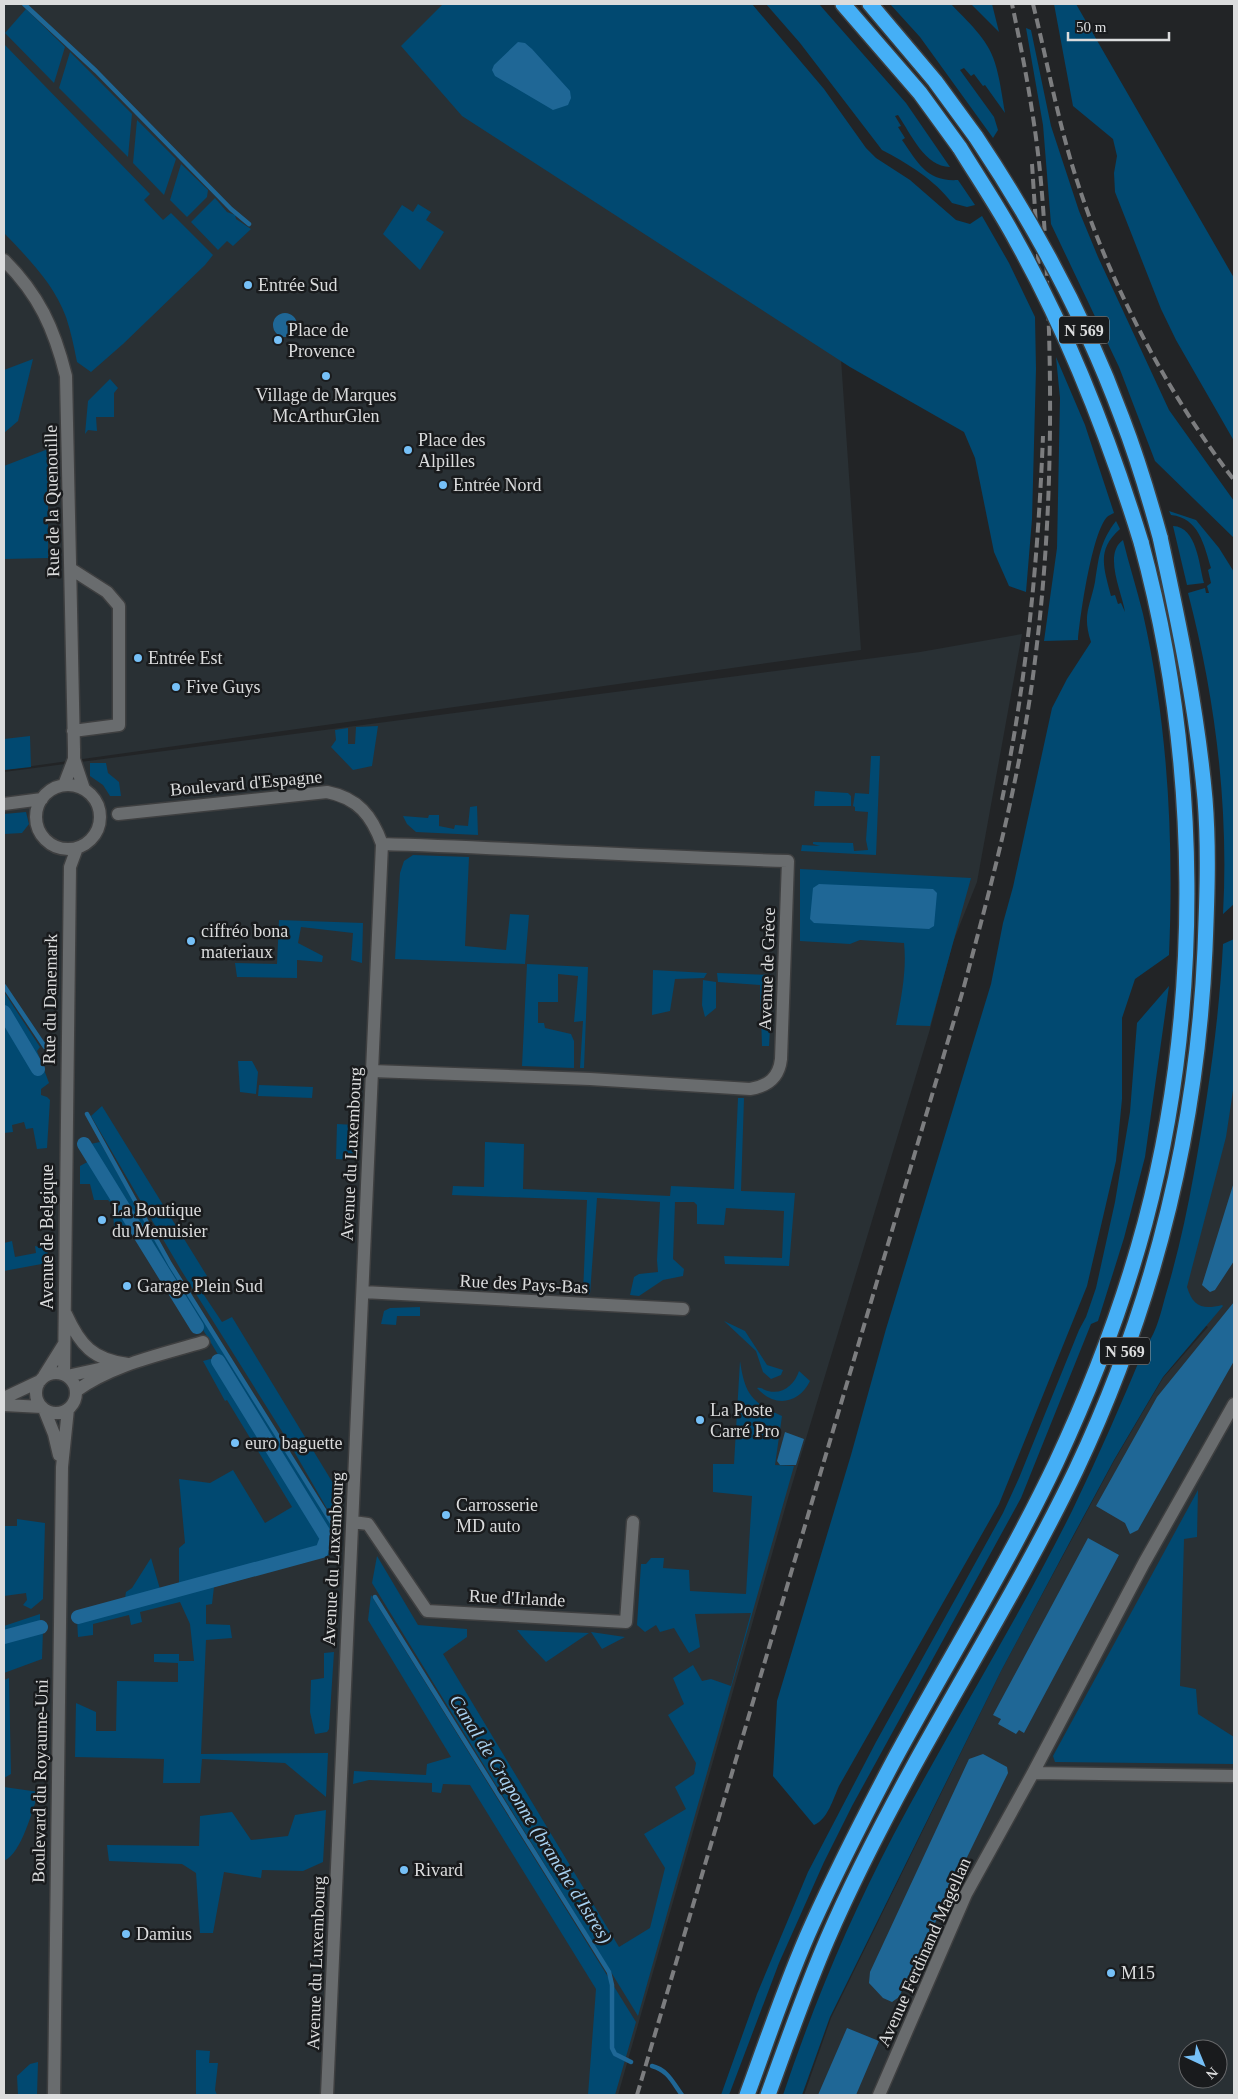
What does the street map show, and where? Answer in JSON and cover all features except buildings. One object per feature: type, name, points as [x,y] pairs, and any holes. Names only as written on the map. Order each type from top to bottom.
[{"type":"highway","name":"N 569","points":[[747,2095],[779,2006],[808,1936],[849,1848],[894,1761],[1016,1542],[1056,1462],[1094,1377],[1121,1304],[1146,1221],[1178,1052],[1184,973],[1187,888],[1184,804],[1177,719],[1166,653],[1141,542],[1123,482],[1084,379],[1017,240],[960,148],[920,93],[843,4]]},
{"type":"highway","name":"N 569","points":[[768,2095],[796,2016],[825,1945],[911,1771],[1034,1551],[1076,1469],[1113,1383],[1141,1310],[1165,1226],[1183,1146],[1198,1050],[1208,890],[1205,802],[1196,714],[1186,656],[1160,537],[1142,474],[1122,417],[1062,283],[1032,228],[976,137],[935,81],[870,4]]},
{"type":"street","name":"Rue de la Quenouille","points":[[4,260],[26,284],[41,306],[57,342],[66,376],[74,759],[84,789]]},
{"type":"street","points":[[71,570],[107,592],[119,606],[119,725],[73,731]]},
{"type":"street","name":"Rue de la Quenouille","points":[[64,785],[74,759]]},
{"type":"street","points":[[64,785],[84,789],[94,799],[118,814],[86,843],[77,848],[68,850],[48,842],[41,834],[37,824],[40,804],[54,789],[64,785]]},
{"type":"street","name":"Boulevard d'Espagne","points":[[118,814],[327,792],[346,798],[361,808],[375,825],[382,844]]},
{"type":"street","points":[[94,799],[100,816],[95,834]]},
{"type":"street","points":[[4,804],[20,802],[40,804]]},
{"type":"street","name":"Avenue du Luxembourg","points":[[327,2095],[382,844]]},
{"type":"street","name":"Avenue de Grèce","points":[[372,1071],[590,1079],[750,1089],[766,1084],[773,1079],[780,1068],[781,1059],[788,861],[658,857],[565,850],[382,844]]},
{"type":"street","points":[[58,847],[70,867]]},
{"type":"street","name":"Rue du Danemark","points":[[65,1130],[70,867],[77,848]]},
{"type":"street","name":"Avenue de Belgique","points":[[65,1130],[64,1344],[66,1375]]},
{"type":"street","name":"Rue des Pays-Bas","points":[[363,1292],[683,1309]]},
{"type":"street","points":[[64,1310],[75,1334],[88,1349],[111,1362],[128,1364]]},
{"type":"street","points":[[4,1398],[42,1378],[56,1373],[66,1375],[128,1364],[203,1342]]},
{"type":"street","points":[[43,1408],[36,1397],[36,1391],[64,1344]]},
{"type":"street","points":[[76,1391],[102,1375],[128,1364]]},
{"type":"street","points":[[4,1405],[43,1408],[56,1413],[68,1409],[73,1404],[76,1391],[72,1380],[66,1375]]},
{"type":"street","name":"Avenue Ferdinand Magellan","points":[[879,2095],[966,1894],[1033,1773],[1144,1563],[1234,1404]]},
{"type":"street","name":"Boulevard du Royaume-Uni","points":[[43,1408],[54,1434],[62,1468]]},
{"type":"street","name":"Boulevard du Royaume-Uni","points":[[54,2095],[62,1468],[68,1409]]},
{"type":"street","name":"Rue d'Irlande","points":[[353,1522],[368,1524],[427,1611],[626,1622],[633,1522]]},
{"type":"street","points":[[1033,1773],[1234,1776]]},
{"type":"shaded area","points":[[4,4],[455,4],[841,359],[861,650],[4,770]]},
{"type":"shaded area","points":[[443,4],[752,4],[824,89],[866,148],[876,158],[910,180],[956,220],[970,224],[982,216],[1009,263],[1035,317],[1036,369],[1032,519],[1026,592],[1009,586],[994,552],[975,458],[964,432],[850,367],[462,116],[401,46]]},
{"type":"shaded area","points":[[766,4],[819,4],[906,103],[950,167],[941,166],[926,156],[898,115],[895,116],[901,126],[898,127],[905,138],[902,140],[919,163],[924,169],[938,178],[958,180],[975,205],[967,207],[952,203],[920,173],[882,150],[800,43]]},
{"type":"shaded area","points":[[890,4],[951,4],[982,38],[995,63],[1005,113],[985,85],[983,86],[974,74],[971,76],[964,68],[960,70],[994,117],[998,130],[993,138],[920,37]]},
{"type":"shaded area","points":[[971,4],[992,4],[999,32]]},
{"type":"shaded area","points":[[1054,4],[1076,4],[1234,278],[1234,441],[1176,340],[1161,309],[1115,192],[1114,173],[1117,156],[1113,139],[1073,106]]},
{"type":"shaded area","points":[[26,9],[65,47],[54,83],[5,33]]},
{"type":"shaded area","points":[[1026,28],[1031,30],[1051,126],[1079,211],[1098,257],[1169,410],[1234,501],[1234,538],[1155,461],[1119,367],[1051,224],[1043,125]]},
{"type":"shaded area","points":[[518,42],[525,43],[532,49],[570,91],[571,98],[568,105],[553,110],[495,76],[492,70],[494,65]]},
{"type":"shaded area","points":[[4,44],[150,194],[144,200],[163,220],[171,213],[213,255],[123,344],[91,372],[77,362],[66,317],[55,293],[40,272],[4,233]]},
{"type":"shaded area","points":[[70,52],[132,114],[128,157],[59,88]]},
{"type":"shaded area","points":[[137,120],[176,159],[164,195],[133,163]]},
{"type":"shaded area","points":[[181,164],[208,190],[207,197],[187,217],[170,200]]},
{"type":"shaded area","points":[[215,198],[227,212],[235,215],[236,219],[251,229],[233,246],[227,241],[218,250],[191,222]]},
{"type":"shaded area","points":[[418,204],[431,212],[426,220],[444,232],[420,270],[383,234],[402,205],[413,212]]},
{"type":"shaded area","points":[[285,313],[293,317],[297,325],[293,333],[285,337],[277,333],[273,325],[277,317]]},
{"type":"shaded area","points":[[1056,357],[1085,425],[1114,513],[1107,517],[1096,540],[1081,613],[1078,640],[1044,641],[1057,548],[1060,398]]},
{"type":"shaded area","points":[[33,359],[18,421],[4,433],[4,370]]},
{"type":"shaded area","points":[[110,379],[118,388],[114,393],[114,417],[96,417],[97,431],[88,430],[85,434],[88,401]]},
{"type":"shaded area","points":[[48,449],[48,558],[4,559],[4,466]]},
{"type":"shaded area","points":[[1169,511],[1196,520],[1219,548],[1234,572],[1234,904],[1223,914],[1224,833],[1218,752],[1206,671],[1188,593],[1205,588],[1206,593],[1209,593],[1207,586],[1211,583],[1208,570],[1211,568],[1203,542],[1194,527],[1188,521],[1171,515]]},
{"type":"shaded area","points":[[1116,521],[1120,529],[1107,544],[1104,568],[1111,596],[1115,595],[1118,604],[1121,603],[1125,612],[1114,564],[1114,554],[1117,546],[1123,540],[1152,656],[1164,741],[1170,827],[1169,955],[1135,979],[1122,1018],[1122,1099],[1116,1161],[1087,1286],[999,1504],[839,1786],[826,1813],[814,1825],[773,1776],[777,1701],[851,1455],[886,1329],[991,984],[1052,708],[1067,679],[1091,642],[1087,625],[1088,611],[1101,550]]},
{"type":"shaded area","points":[[1173,526],[1181,528],[1192,540],[1196,548],[1204,583],[1187,585]]},
{"type":"shaded area","points":[[1022,634],[977,882],[953,942],[930,1029],[788,1498],[618,2095],[4,2095],[4,772],[920,652]]},
{"type":"shaded area","points":[[378,726],[372,766],[353,770],[331,747],[336,740],[335,730],[348,728],[348,744],[355,744],[356,727]]},
{"type":"shaded area","points":[[30,736],[31,767],[4,770],[4,739]]},
{"type":"shaded area","points":[[871,756],[880,756],[876,855],[801,851],[802,845],[820,846],[813,844],[813,842],[853,843],[854,851],[868,850],[866,840],[868,812],[855,811],[853,806],[855,793],[869,794]]},
{"type":"shaded area","points":[[90,763],[106,763],[108,773],[119,782],[121,796],[110,796],[103,785],[90,776]]},
{"type":"shaded area","points":[[815,791],[848,793],[851,796],[851,806],[814,806]]},
{"type":"shaded area","points":[[477,806],[478,835],[416,832],[407,824],[403,816],[428,818],[429,815],[439,815],[439,826],[454,829],[455,825],[468,826],[470,807]]},
{"type":"shaded area","points":[[26,812],[29,824],[22,833],[4,834],[4,814]]},
{"type":"shaded area","points":[[413,855],[469,857],[465,946],[506,950],[510,914],[529,915],[525,964],[395,959],[400,873],[404,861]]},
{"type":"shaded area","points":[[800,869],[971,878],[930,1026],[896,1025],[902,995],[904,943],[860,940],[850,944],[800,941]]},
{"type":"shaded area","points":[[819,884],[933,889],[937,893],[934,926],[929,929],[814,923],[810,919],[813,888]]},
{"type":"shaded area","points":[[279,920],[363,923],[362,963],[351,960],[353,933],[301,927],[298,943],[323,956],[322,962],[297,960],[297,978],[237,977],[235,963],[277,964]]},
{"type":"shaded area","points":[[1234,939],[1234,1084],[1226,1137],[1187,1287],[1189,1294],[1196,1303],[1204,1307],[1223,1306],[1163,1377],[1114,1460],[1001,1671],[830,2017],[802,2095],[783,2095],[820,1995],[862,1897],[916,1793],[1051,1552],[1082,1491],[1145,1347],[1153,1334],[1162,1310],[1189,1202],[1216,1030],[1223,944]]},
{"type":"shaded area","points":[[527,964],[588,967],[584,1068],[580,1068],[583,1021],[574,1022],[578,976],[558,974],[558,1002],[538,1002],[538,1023],[544,1023],[545,1028],[571,1034],[574,1041],[574,1068],[522,1066]]},
{"type":"shaded area","points":[[653,970],[707,973],[704,978],[675,979],[670,1011],[652,1015]]},
{"type":"shaded area","points":[[717,973],[773,975],[769,1046],[762,1046],[760,985],[718,982]]},
{"type":"shaded area","points":[[703,980],[716,982],[716,1008],[705,1017],[702,1005]]},
{"type":"shaded area","points":[[1169,986],[1145,1157],[1124,1238],[1098,1321],[1091,1324],[1021,1498],[852,1806],[824,1862],[779,1963],[729,2095],[721,2095],[757,1994],[808,1872],[876,1742],[1003,1513],[1086,1317],[1096,1288],[1115,1202],[1130,1112],[1137,1023]]},
{"type":"shaded area","points":[[4,992],[40,1047],[37,1051],[49,1083],[41,1089],[41,1095],[50,1100],[47,1148],[37,1149],[33,1128],[26,1129],[24,1122],[12,1125],[13,1132],[4,1133]]},
{"type":"shaded area","points":[[238,1061],[252,1061],[258,1072],[256,1094],[240,1092]]},
{"type":"shaded area","points":[[1234,1080],[1234,2095],[804,2095],[831,2018],[1001,1671],[1114,1461],[1163,1378],[1208,1327],[1174,1305]]},
{"type":"shaded area","points":[[259,1085],[313,1087],[312,1098],[258,1096]]},
{"type":"shaded area","points":[[738,1098],[744,1098],[741,1191],[795,1193],[789,1266],[725,1264],[724,1256],[782,1258],[784,1211],[726,1208],[724,1225],[697,1224],[697,1205],[694,1202],[675,1202],[673,1259],[684,1269],[683,1276],[663,1280],[639,1296],[630,1295],[634,1277],[639,1274],[658,1272],[660,1202],[597,1198],[590,1294],[583,1293],[587,1200],[452,1195],[453,1186],[484,1187],[485,1142],[524,1144],[523,1189],[670,1196],[671,1186],[734,1189]]},
{"type":"shaded area","points":[[102,1106],[207,1276],[200,1289],[222,1322],[232,1317],[339,1493],[337,1526],[288,1441],[181,1270],[91,1116]]},
{"type":"shaded area","points":[[337,1124],[355,1125],[353,1160],[336,1159]]},
{"type":"shaded area","points":[[100,1142],[170,1267],[336,1533],[337,1553],[214,1587],[212,1604],[206,1605],[206,1624],[230,1625],[232,1638],[206,1640],[201,1754],[328,1753],[326,1797],[285,1763],[202,1759],[200,1783],[163,1783],[164,1759],[75,1757],[76,1703],[96,1712],[96,1731],[116,1731],[117,1681],[178,1682],[178,1663],[154,1662],[154,1654],[179,1654],[179,1661],[194,1661],[190,1624],[180,1602],[140,1612],[142,1622],[131,1625],[129,1615],[93,1624],[93,1635],[78,1637],[77,1619],[322,1552],[325,1551],[329,1537],[90,1144]]},
{"type":"shaded area","points":[[91,1160],[136,1233],[115,1236],[112,1204],[108,1200],[94,1200],[90,1184],[80,1184],[80,1166]]},
{"type":"shaded area","points":[[1234,1182],[1234,1261],[1215,1290],[1210,1292],[1202,1285]]},
{"type":"shaded area","points":[[12,1241],[15,1257],[36,1253],[35,1246],[48,1249],[47,1263],[4,1271],[4,1243]]},
{"type":"shaded area","points":[[1234,1302],[1234,1361],[1138,1530],[1130,1534],[1125,1523],[1096,1506],[1157,1397]]},
{"type":"shaded area","points":[[420,1307],[420,1316],[397,1316],[396,1325],[381,1324],[384,1311],[390,1308]]},
{"type":"shaded area","points":[[724,1321],[745,1331],[767,1365],[783,1370],[781,1375],[771,1379],[763,1372],[756,1351]]},
{"type":"shaded area","points":[[214,1358],[323,1538],[319,1548],[77,1615],[77,1611],[125,1598],[126,1592],[132,1588],[151,1558],[160,1589],[179,1583],[179,1548],[185,1543],[179,1479],[210,1483],[233,1470],[265,1523],[292,1507],[227,1400],[225,1401],[203,1361]]},
{"type":"shaded area","points":[[740,1361],[744,1382],[751,1396],[763,1406],[782,1416],[775,1465],[794,1466],[638,2016],[372,1583],[377,1556],[418,1625],[467,1629],[467,1637],[443,1654],[619,1947],[650,1928],[665,1868],[644,1834],[686,1809],[675,1787],[694,1774],[696,1763],[668,1715],[684,1704],[673,1678],[693,1665],[702,1681],[711,1679],[731,1686],[751,1613],[695,1614],[700,1647],[689,1653],[674,1628],[660,1632],[656,1625],[645,1632],[637,1625],[641,1564],[646,1564],[651,1558],[664,1558],[663,1568],[689,1570],[690,1591],[746,1594],[752,1496],[713,1492],[713,1464],[734,1464]]},
{"type":"shaded area","points":[[799,1371],[810,1381],[805,1389],[793,1399],[778,1401],[771,1399],[757,1388],[773,1392],[783,1390],[795,1380]]},
{"type":"shaded area","points":[[785,1432],[804,1439],[796,1465],[780,1465],[777,1461]]},
{"type":"shaded area","points":[[1198,1490],[1197,1537],[1184,1539],[1180,1686],[1196,1689],[1198,1714],[1234,1737],[1234,1764],[1055,1762],[1053,1756]]},
{"type":"shaded area","points":[[17,1519],[45,1523],[43,1599],[31,1609],[23,1605],[27,1600],[26,1593],[4,1596],[4,1526],[17,1526]]},
{"type":"shaded area","points":[[1088,1538],[1119,1555],[1024,1733],[1019,1730],[1016,1734],[998,1724],[1001,1719],[993,1715]]},
{"type":"shaded area","points":[[371,1595],[636,2022],[615,2095],[588,2095],[596,1989],[470,1785],[443,1784],[441,1793],[432,1792],[432,1783],[369,1780],[353,1784],[354,1771],[426,1775],[427,1764],[451,1757],[368,1620]]},
{"type":"shaded area","points":[[40,1614],[40,1624],[4,1634],[4,1626]]},
{"type":"shaded area","points":[[43,1630],[42,1659],[4,1673],[4,1639]]},
{"type":"shaded area","points":[[517,1630],[589,1633],[546,1662]]},
{"type":"shaded area","points":[[591,1632],[625,1637],[602,1649]]},
{"type":"shaded area","points":[[334,1652],[329,1729],[327,1732],[315,1734],[310,1712],[311,1680],[324,1678],[324,1653]]},
{"type":"shaded area","points":[[9,1678],[11,1774],[4,1778],[4,1680]]},
{"type":"shaded area","points":[[983,1754],[1007,1767],[1008,1773],[899,1997],[892,2002],[883,1998],[869,1983],[870,1972],[969,1759]]},
{"type":"shaded area","points":[[4,1787],[39,1792],[21,1840],[16,1849],[4,1861]]},
{"type":"shaded area","points":[[326,1810],[323,1862],[303,1871],[262,1870],[261,1878],[224,1872],[213,1933],[200,1933],[196,1873],[182,1864],[109,1861],[107,1845],[199,1846],[200,1816],[232,1812],[251,1840],[288,1836],[295,1815]]},
{"type":"shaded area","points":[[847,2028],[879,2041],[856,2095],[818,2095]]},
{"type":"shaded area","points":[[196,2050],[210,2051],[209,2063],[218,2063],[215,2090],[217,2095],[196,2095]]},
{"type":"shaded area","points":[[38,2062],[37,2095],[18,2095],[17,2076],[30,2064]]},
{"type":"waterway","points":[[24,4],[96,71],[231,209],[249,224]]},
{"type":"waterway","name":"Canal de Craponne (branche d'Istres)","points":[[4,986],[45,1047]]},
{"type":"waterway","points":[[4,1012],[38,1069]]},
{"type":"waterway","name":"Canal de Craponne (branche d'Istres)","points":[[87,1114],[170,1264],[334,1526]]},
{"type":"waterway","points":[[84,1144],[197,1327]]},
{"type":"waterway","points":[[78,1617],[322,1551],[327,1538],[218,1361]]},
{"type":"waterway","name":"Canal de Craponne (branche d'Istres)","points":[[375,1597],[609,1972],[612,1985],[612,2048],[615,2054],[631,2062]]},
{"type":"waterway","points":[[4,1637],[41,1627]]},
{"type":"waterway","name":"Canal de Craponne (branche d'Istres)","points":[[652,2066],[666,2074],[682,2095]]},
{"type":"railway","points":[[637,2095],[963,990],[1006,822],[1023,737],[1036,652],[1047,532],[1050,372],[1046,247],[1039,162],[1034,122],[1012,4]]},
{"type":"railway","points":[[1033,4],[1072,164],[1108,264],[1144,340],[1165,377],[1210,447],[1234,480]]},
{"type":"railway","points":[[1032,164],[1040,286]]},
{"type":"railway","points":[[1002,800],[1025,664],[1038,528],[1043,436]]},
{"type":"place","name":"Entrée Sud","points":[[248,285]]},
{"type":"place","name":"Place de Provence","points":[[278,340]]},
{"type":"place","name":"Village de Marques McArthurGlen","points":[[326,376]]},
{"type":"place","name":"Place des Alpilles","points":[[408,450]]},
{"type":"place","name":"Entrée Nord","points":[[443,485]]},
{"type":"place","name":"Entrée Est","points":[[138,658]]},
{"type":"place","name":"Five Guys","points":[[176,687]]},
{"type":"place","name":"ciffréo bona materiaux","points":[[191,941]]},
{"type":"place","name":"La Boutique du Menuisier","points":[[102,1220]]},
{"type":"place","name":"Garage Plein Sud","points":[[127,1286]]},
{"type":"place","name":"La Poste Carré Pro","points":[[700,1420]]},
{"type":"place","name":"euro baguette","points":[[235,1443]]},
{"type":"place","name":"Carrosserie MD auto","points":[[446,1515]]},
{"type":"place","name":"Rivard","points":[[404,1870]]},
{"type":"place","name":"Damius","points":[[126,1934]]},
{"type":"place","name":"M15","points":[[1111,1973]]}]
